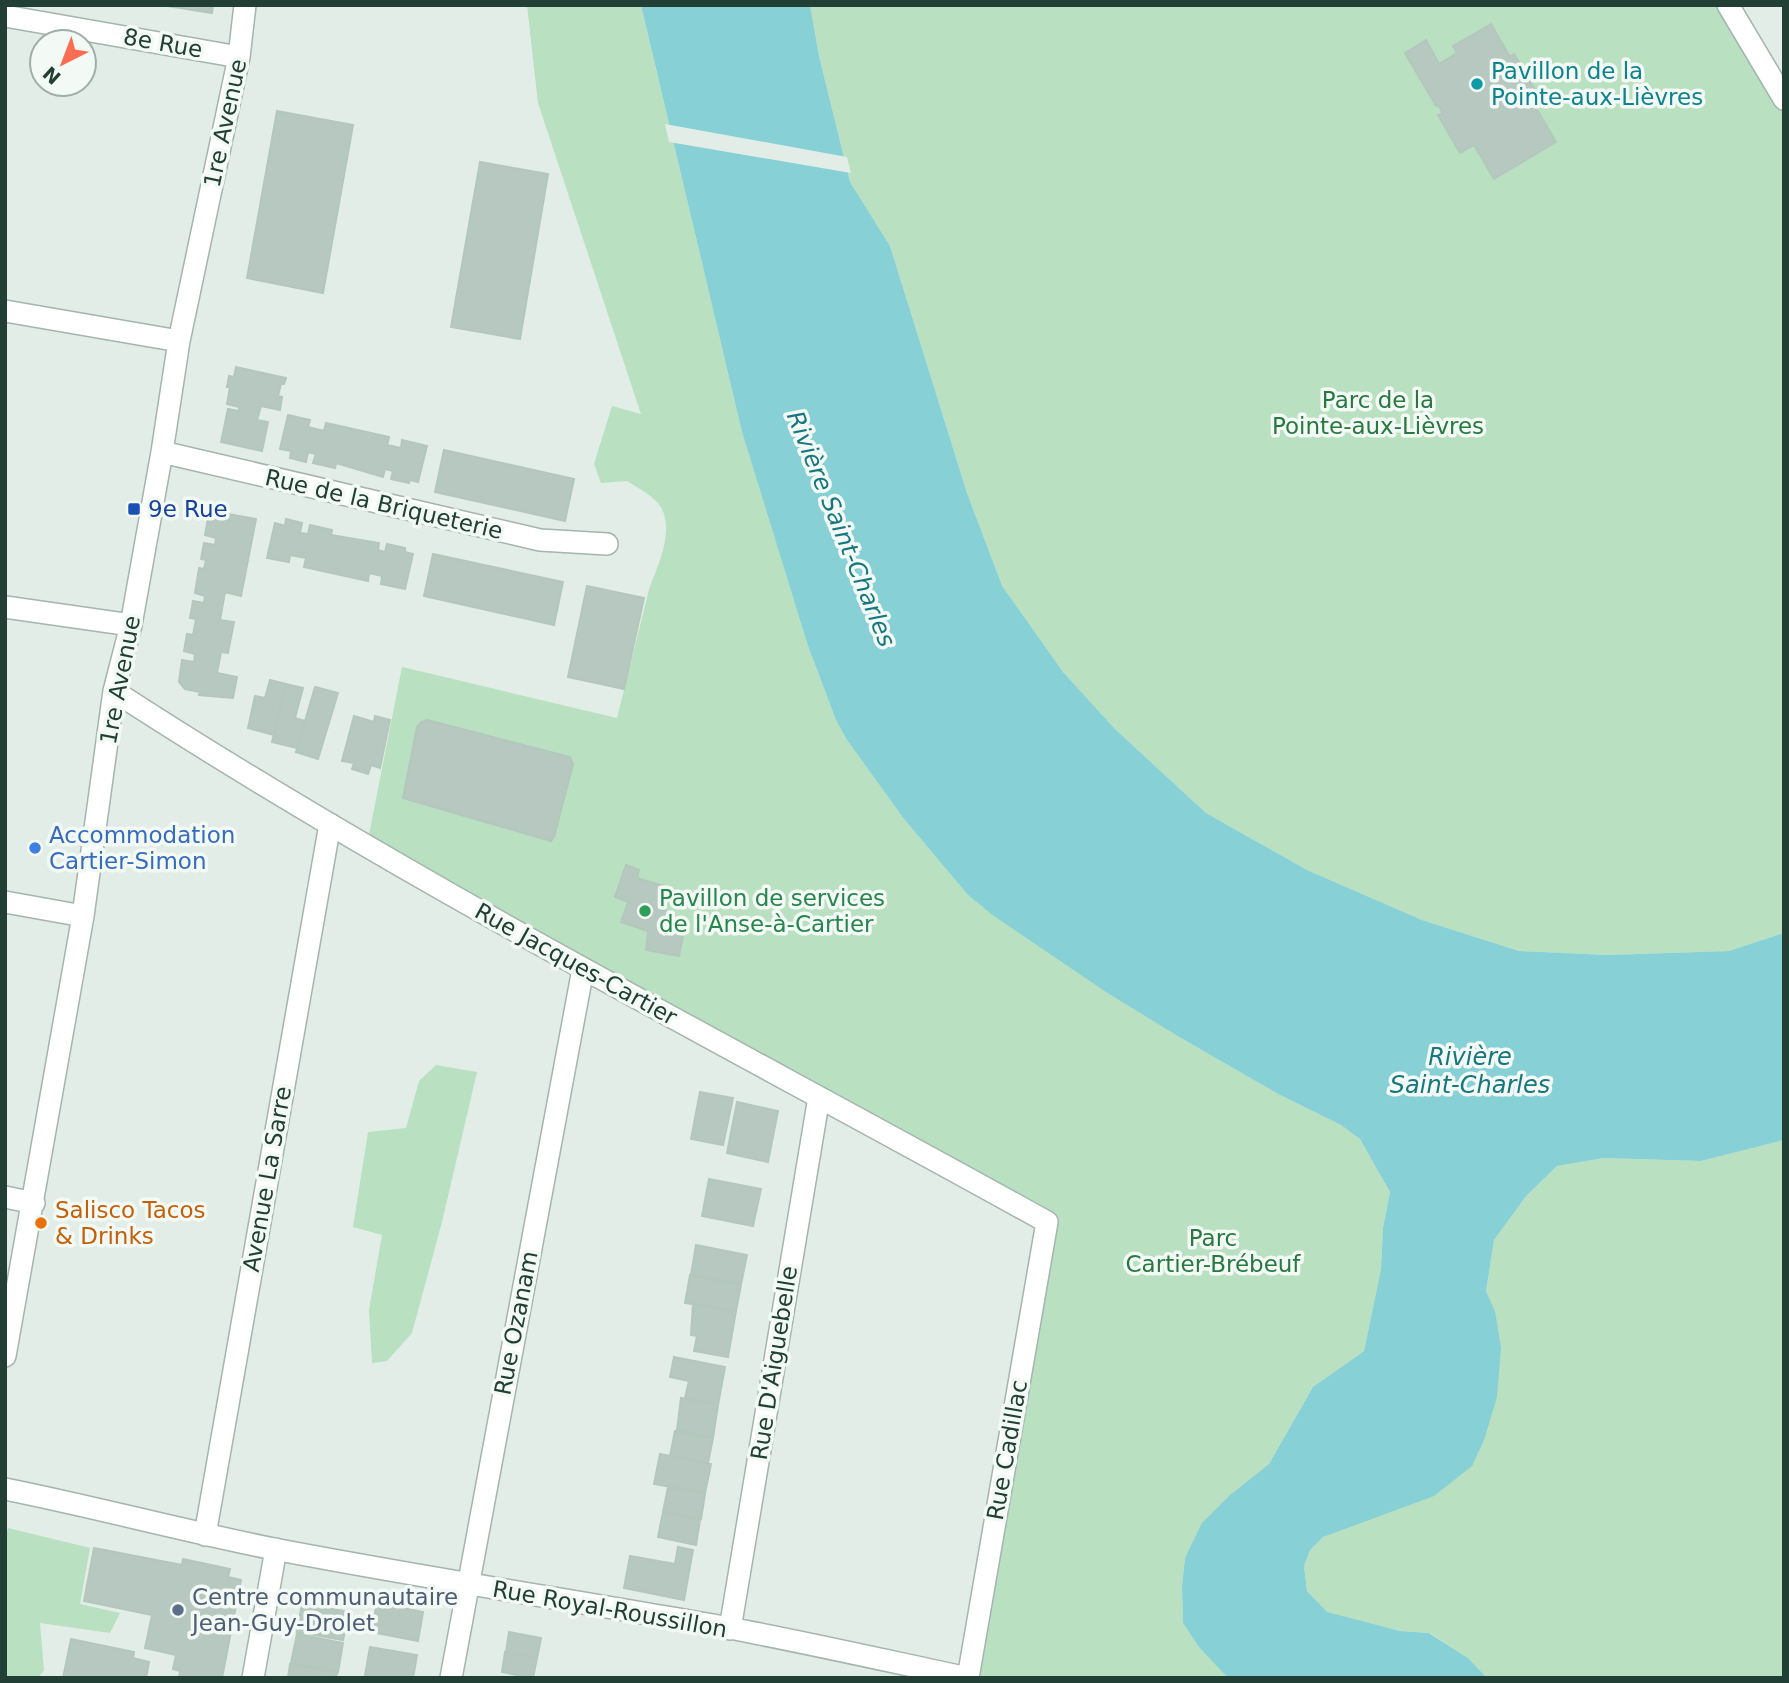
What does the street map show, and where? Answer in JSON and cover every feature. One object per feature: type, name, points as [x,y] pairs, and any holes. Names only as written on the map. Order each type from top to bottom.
[{"type":"street","name":"1re Avenue","points":[[5,1356],[83,916],[114,691],[131,625],[179,341],[239,57],[245,5]]},
{"type":"street","points":[[1728,5],[1784,99]]},
{"type":"street","name":"8e Rue","points":[[5,16],[239,57]]},
{"type":"street","points":[[5,311],[179,341]]},
{"type":"street","name":"Rue de la Briqueterie","points":[[162,452],[540,540],[607,544]]},
{"type":"street","points":[[5,607],[131,625]]},
{"type":"street","name":"Rue Jacques-Cartier","points":[[114,691],[228,765],[583,969],[1046,1222]]},
{"type":"street","name":"Avenue La Sarre","points":[[205,1535],[330,824]]},
{"type":"street","points":[[5,902],[83,916]]},
{"type":"street","name":"Rue Ozanam","points":[[451,1678],[583,969]]},
{"type":"street","name":"Rue D'Aiguebelle","points":[[730,1629],[819,1097]]},
{"type":"street","points":[[5,1197],[34,1203]]},
{"type":"street","name":"Rue Cadillac","points":[[968,1678],[1046,1222]]},
{"type":"street","name":"Rue Royal-Roussillon","points":[[5,1489],[276,1549],[467,1585],[730,1629],[968,1678]]},
{"type":"street","points":[[253,1678],[276,1549]]},
{"type":"green space","name":"Parc Cartier-Brébeuf","points":[[527,5],[641,5],[742,432],[808,646],[836,720],[847,740],[904,819],[968,895],[1181,1038],[1280,1095],[1341,1125],[1360,1139],[1390,1192],[1383,1228],[1381,1269],[1364,1351],[1313,1387],[1269,1464],[1252,1479],[1185,1558],[1182,1585],[1183,1623],[1198,1646],[1230,1678],[968,1678],[1046,1222],[367,845],[402,667],[617,718],[650,586],[664,548],[665,518],[656,501],[627,481],[601,483],[594,464],[612,406],[641,414],[538,103]]},
{"type":"green space","name":"Parc de la Pointe-aux-Lièvres","points":[[810,5],[1728,5],[1784,99],[1784,933],[1729,951],[1608,955],[1519,951],[1422,920],[1307,870],[1206,813],[1115,729],[1063,672],[1002,587],[967,493],[890,246],[850,182],[819,56]]},
{"type":"green space","points":[[436,1065],[477,1072],[442,1222],[412,1333],[387,1361],[372,1363],[369,1310],[382,1235],[353,1227],[368,1132],[406,1128],[419,1081]]},
{"type":"green space","points":[[1784,1140],[1784,1678],[1487,1678],[1468,1658],[1430,1633],[1400,1631],[1327,1613],[1307,1591],[1304,1566],[1310,1550],[1323,1537],[1342,1528],[1495,1311],[1486,1291],[1494,1240],[1527,1195],[1557,1166],[1604,1158],[1701,1161]]},
{"type":"green space","points":[[8,1528],[90,1548],[80,1604],[120,1613],[110,1633],[40,1623],[44,1670],[38,1678],[5,1678],[5,1539]]},
{"type":"water","name":"Rivière Saint-Charles","points":[[641,5],[810,5],[819,56],[850,182],[890,246],[967,493],[1002,586],[1063,672],[1115,729],[1206,813],[1307,870],[1422,920],[1519,951],[1608,955],[1729,951],[1784,933],[1784,1140],[1701,1161],[1604,1158],[1557,1166],[1527,1195],[1494,1240],[1486,1291],[1495,1311],[1501,1348],[1497,1397],[1484,1440],[1472,1466],[1434,1496],[1323,1537],[1310,1550],[1304,1566],[1307,1591],[1327,1612],[1400,1631],[1429,1633],[1468,1658],[1487,1678],[1230,1678],[1198,1646],[1183,1623],[1182,1585],[1185,1558],[1202,1523],[1229,1496],[1269,1464],[1313,1387],[1364,1351],[1381,1269],[1383,1228],[1390,1192],[1360,1139],[1341,1125],[1280,1095],[1106,992],[994,916],[968,895],[904,819],[847,740],[836,720],[808,646],[742,432]]},
{"type":"pier","points":[[665,124],[847,157],[851,173],[669,142]]},
{"type":"building","points":[[161,5],[213,5],[212,13]]},
{"type":"building","name":"Pavillon de la Pointe-aux-Lièvres","points":[[1491,24],[1510,57],[1514,54],[1543,103],[1536,108],[1556,142],[1494,179],[1474,145],[1460,153],[1438,115],[1443,113],[1438,105],[1436,106],[1405,53],[1426,40],[1439,64],[1457,53],[1453,46]]},
{"type":"building","points":[[277,111],[353,125],[323,293],[247,278]]},
{"type":"building","points":[[480,162],[548,174],[520,339],[451,327]]},
{"type":"building","points":[[236,367],[286,378],[284,384],[281,384],[278,396],[282,397],[280,410],[261,406],[257,420],[268,422],[262,451],[221,442],[228,409],[239,411],[239,407],[227,404],[229,376],[234,377]]},
{"type":"building","points":[[288,415],[310,420],[308,427],[324,431],[326,423],[389,437],[387,445],[401,448],[402,440],[427,446],[418,482],[391,479],[393,471],[385,469],[383,477],[336,463],[335,468],[313,463],[316,454],[308,452],[306,462],[290,458],[291,451],[280,449]]},
{"type":"building","points":[[444,450],[574,479],[565,521],[435,492]]},
{"type":"building","points":[[217,512],[256,519],[241,596],[225,592],[220,620],[234,622],[228,653],[221,652],[217,673],[237,677],[233,698],[199,695],[200,692],[185,689],[179,682],[182,660],[194,662],[195,654],[184,651],[187,634],[193,635],[196,619],[190,618],[193,601],[204,603],[205,596],[195,593],[199,568],[204,569],[206,560],[201,559],[204,543],[215,545],[216,538],[205,535],[208,518],[216,520]]},
{"type":"building","points":[[286,519],[302,523],[300,533],[308,534],[310,525],[332,530],[331,535],[379,543],[378,550],[385,552],[387,544],[405,548],[405,552],[413,554],[405,589],[381,584],[382,576],[369,573],[368,581],[304,567],[306,558],[290,555],[289,562],[267,558],[275,523],[285,526]]},
{"type":"building","points":[[433,554],[563,582],[554,625],[424,596]]},
{"type":"building","points":[[587,586],[644,598],[624,689],[568,677]]},
{"type":"building","points":[[270,680],[286,684],[274,735],[248,728],[255,696],[265,698]]},
{"type":"building","points":[[286,684],[303,688],[295,718],[305,721],[297,748],[272,742]]},
{"type":"building","points":[[315,687],[338,693],[318,759],[296,752]]},
{"type":"building","points":[[354,716],[374,722],[375,716],[390,720],[380,768],[371,765],[368,774],[352,769],[354,763],[342,761]]},
{"type":"building","points":[[427,720],[570,757],[573,764],[551,841],[403,798],[417,727]]},
{"type":"building","name":"Pavillon de services de l'Anse-à-Cartier","points":[[626,865],[639,870],[637,878],[664,886],[657,908],[674,914],[672,922],[685,925],[679,956],[646,950],[648,931],[621,922],[628,902],[615,897]]},
{"type":"building","points":[[700,1092],[733,1098],[723,1145],[691,1139]]},
{"type":"building","points":[[737,1102],[778,1111],[768,1162],[727,1153]]},
{"type":"building","points":[[709,1179],[761,1189],[753,1226],[702,1216]]},
{"type":"building","points":[[696,1245],[747,1255],[741,1284],[691,1275]]},
{"type":"building","points":[[690,1275],[741,1285],[736,1311],[685,1303]]},
{"type":"building","points":[[693,1304],[736,1311],[728,1357],[694,1351],[697,1336],[691,1335]]},
{"type":"building","points":[[674,1357],[725,1367],[718,1405],[685,1398],[689,1381],[670,1377]]},
{"type":"building","points":[[681,1398],[718,1405],[713,1438],[677,1430]]},
{"type":"building","points":[[675,1431],[713,1438],[708,1463],[670,1456]]},
{"type":"building","points":[[660,1454],[711,1464],[705,1493],[654,1484]]},
{"type":"building","points":[[668,1487],[705,1494],[701,1519],[663,1512]]},
{"type":"building","points":[[663,1512],[700,1520],[696,1545],[658,1537]]},
{"type":"building","points":[[678,1547],[693,1550],[684,1600],[624,1588],[630,1556],[675,1564]]},
{"type":"building","name":"Centre communautaire Jean-Guy-Drolet","points":[[94,1548],[182,1565],[183,1559],[230,1569],[228,1577],[241,1580],[222,1678],[179,1678],[180,1671],[173,1669],[176,1655],[145,1648],[152,1615],[84,1601]]},
{"type":"building","points":[[302,1603],[349,1612],[343,1640],[297,1632]]},
{"type":"building","points":[[377,1603],[423,1612],[418,1641],[371,1632]]},
{"type":"building","points":[[509,1632],[541,1638],[537,1658],[506,1652]]},
{"type":"building","points":[[297,1634],[343,1643],[338,1672],[291,1663]]},
{"type":"building","points":[[71,1639],[134,1652],[133,1658],[149,1662],[146,1678],[63,1678]]},
{"type":"building","points":[[370,1647],[417,1655],[413,1678],[379,1678],[365,1675]]},
{"type":"building","points":[[505,1652],[537,1658],[533,1678],[502,1672]]},
{"type":"building","points":[[290,1664],[337,1673],[336,1678],[288,1678]]},
{"type":"place","name":"Pavillon de la Pointe-aux-Lièvres","points":[[1477,84]]},
{"type":"place","name":"9e Rue","points":[[134,509]]},
{"type":"place","name":"Accommodation Cartier-Simon","points":[[35,848]]},
{"type":"place","name":"Pavillon de services de l'Anse-à-Cartier","points":[[645,911]]},
{"type":"place","name":"Salisco Tacos & Drinks","points":[[41,1223]]},
{"type":"place","name":"Centre communautaire Jean-Guy-Drolet","points":[[178,1610]]}]
